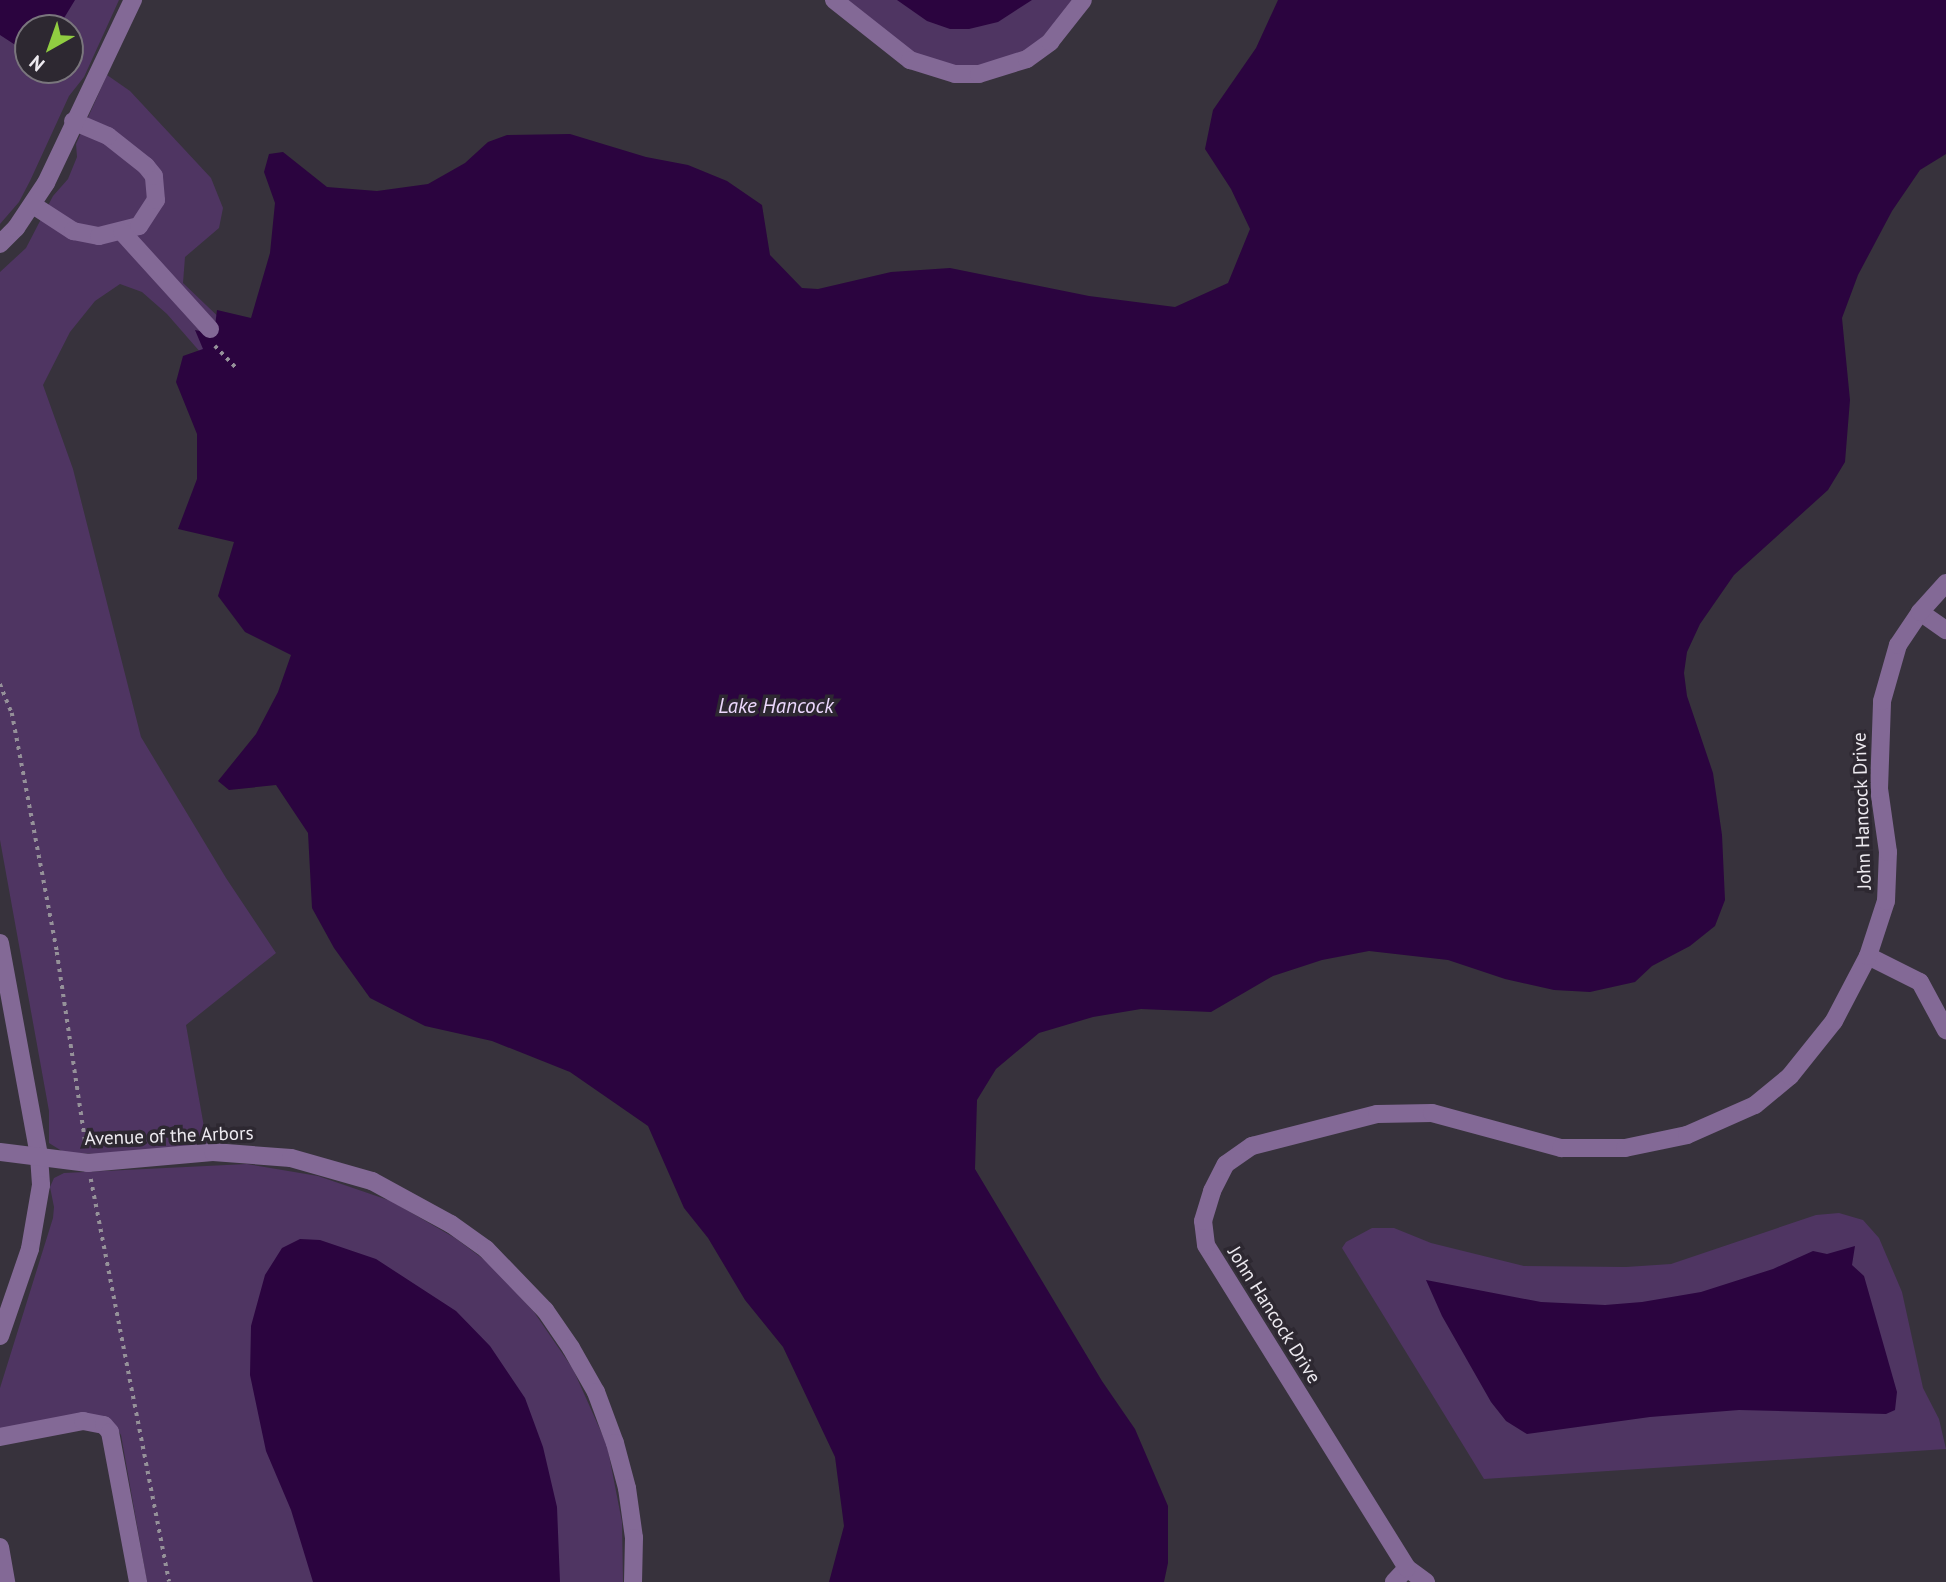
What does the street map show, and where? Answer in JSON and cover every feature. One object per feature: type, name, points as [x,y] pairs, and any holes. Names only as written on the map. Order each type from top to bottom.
[{"type":"street","points":[[0,244],[33,205],[133,0]]},
{"type":"street","points":[[834,0],[910,60],[955,74],[979,74],[1027,59],[1049,42],[1083,0]]},
{"type":"street","points":[[33,205],[73,231],[99,236],[139,226],[149,215],[156,200],[155,176],[108,136],[73,121]]},
{"type":"street","points":[[122,232],[210,329]]},
{"type":"street","name":"John Hancock Drive","points":[[1426,1582],[1407,1568],[1206,1245],[1203,1221],[1212,1191],[1226,1164],[1252,1146],[1377,1114],[1432,1113],[1561,1148],[1625,1148],[1687,1135],[1755,1105],[1790,1076],[1834,1020],[1868,956],[1886,901],[1888,852],[1879,789],[1882,701],[1898,645],[1920,612],[1946,583]]},
{"type":"street","points":[[1920,612],[1946,630]]},
{"type":"street","points":[[0,943],[39,1156],[39,1210],[5,1303],[0,1336]]},
{"type":"street","points":[[1868,956],[1920,982],[1946,1030]]},
{"type":"street","name":"Avenue of the Arbors","points":[[0,1152],[88,1163],[213,1152],[291,1158],[372,1181],[432,1212],[486,1249],[545,1310],[596,1392],[615,1443],[627,1488],[634,1538],[633,1582]]},
{"type":"street","points":[[0,1437],[83,1422],[104,1425],[110,1432],[138,1582]]},
{"type":"street","points":[[0,1547],[6,1582]]},
{"type":"street","points":[[1394,1582],[1407,1568]]},
{"type":"path","points":[[0,684],[12,713],[57,952],[88,1163],[169,1582]]},
{"type":"shaded area","points":[[0,0],[119,0],[84,77],[84,14],[14,14],[14,84],[78,84],[69,96],[19,202],[0,224]]},
{"type":"shaded area","points":[[845,0],[1075,0],[1039,41],[1020,55],[972,67],[942,65],[913,54]]},
{"type":"shaded area","points":[[107,75],[130,91],[211,178],[223,208],[219,228],[185,257],[183,283],[229,327],[208,361],[167,314],[142,292],[120,284],[95,301],[70,332],[43,385],[73,469],[141,737],[226,878],[276,953],[186,1025],[207,1144],[101,1154],[65,1153],[49,1143],[49,1111],[0,840],[0,272],[26,248],[53,196],[68,179],[77,157],[76,144]]},
{"type":"shaded area","points":[[247,1164],[318,1176],[391,1201],[455,1238],[490,1264],[534,1312],[573,1369],[607,1445],[622,1522],[623,1582],[147,1582],[121,1435],[114,1424],[106,1416],[0,1431],[0,1388],[53,1218],[50,1187],[54,1178],[64,1173]]},
{"type":"shaded area","points":[[1839,1213],[1863,1220],[1879,1238],[1902,1292],[1923,1388],[1939,1419],[1946,1449],[1484,1479],[1342,1248],[1346,1242],[1372,1228],[1394,1228],[1431,1243],[1524,1266],[1626,1267],[1671,1264],[1816,1215]]},
{"type":"water","points":[[0,0],[75,0],[66,14],[14,14],[14,44],[0,35]]},
{"type":"water","points":[[897,0],[1032,0],[998,22],[969,29],[950,29],[927,21]]},
{"type":"water","name":"Lake Hancock","points":[[1278,0],[1946,0],[1946,154],[1920,170],[1892,211],[1858,275],[1842,318],[1850,400],[1845,462],[1828,490],[1734,575],[1700,624],[1687,652],[1684,673],[1687,696],[1713,773],[1722,835],[1725,900],[1715,926],[1690,946],[1652,966],[1635,982],[1590,992],[1554,990],[1505,979],[1448,960],[1369,951],[1322,960],[1273,976],[1211,1012],[1141,1009],[1093,1017],[1039,1033],[996,1069],[977,1100],[975,1169],[1102,1381],[1135,1429],[1168,1506],[1168,1563],[1164,1582],[829,1582],[844,1526],[835,1457],[783,1347],[745,1300],[708,1238],[684,1208],[648,1126],[570,1072],[492,1041],[425,1026],[370,998],[334,948],[312,908],[308,833],[276,785],[229,790],[218,781],[256,734],[278,692],[291,655],[245,632],[218,596],[234,542],[178,529],[197,479],[197,434],[176,382],[183,356],[203,349],[195,330],[209,333],[215,326],[217,310],[251,318],[270,253],[275,203],[264,172],[269,154],[283,152],[327,187],[377,191],[428,184],[465,163],[488,142],[507,135],[570,134],[646,157],[688,165],[727,181],[762,205],[770,255],[802,288],[818,289],[891,272],[950,268],[1089,296],[1175,307],[1228,283],[1250,229],[1231,189],[1205,149],[1213,110],[1256,48]]},
{"type":"water","points":[[300,1239],[320,1240],[376,1259],[456,1311],[490,1346],[525,1398],[543,1447],[557,1507],[560,1582],[313,1582],[291,1510],[266,1451],[250,1375],[251,1326],[265,1275],[282,1248]]},
{"type":"water","points":[[1855,1246],[1852,1265],[1864,1276],[1897,1392],[1895,1410],[1886,1414],[1739,1410],[1650,1417],[1527,1434],[1506,1421],[1491,1402],[1442,1316],[1426,1280],[1541,1302],[1605,1305],[1701,1292],[1773,1269],[1813,1251],[1827,1254]]}]
